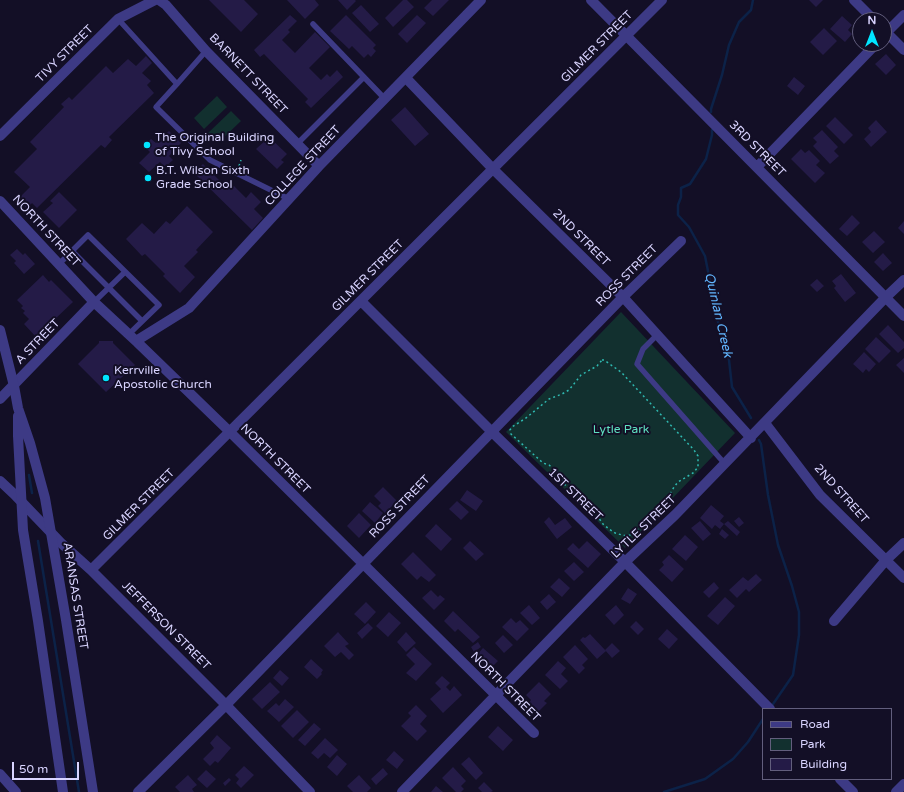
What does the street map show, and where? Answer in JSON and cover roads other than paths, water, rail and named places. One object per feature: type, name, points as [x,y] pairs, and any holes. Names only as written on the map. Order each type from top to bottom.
[{"type":"street","name":"TIVY STREET","points":[[0,136],[118,19],[155,0]]},
{"type":"street","name":"BARNETT STREET","points":[[159,0],[166,5],[206,51],[319,166]]},
{"type":"street","name":"COLLEGE STREET","points":[[133,338],[189,308],[319,166],[481,0]]},
{"type":"street","name":"3RD STREET","points":[[590,0],[904,316]]},
{"type":"street","name":"GILMER STREET","points":[[92,570],[662,0]]},
{"type":"street","points":[[854,0],[866,12]]},
{"type":"street","points":[[892,26],[904,15]]},
{"type":"street","points":[[892,39],[904,50]]},
{"type":"street","points":[[757,167],[868,52]]},
{"type":"street","name":"2ND STREET","points":[[406,78],[493,169],[623,298],[750,438]]},
{"type":"street","name":"NORTH STREET","points":[[0,201],[94,302],[230,432],[534,733]]},
{"type":"street","name":"ROSS STREET","points":[[138,792],[226,705],[362,564],[680,241]]},
{"type":"street","name":"LYTLE STREET","points":[[402,792],[625,562],[675,515],[904,280]]},
{"type":"street","name":"A STREET","points":[[0,399],[94,302]]},
{"type":"street","name":"1ST STREET","points":[[361,302],[625,562],[766,705]]},
{"type":"street","name":"ARANSAS STREET","points":[[0,330],[18,408],[30,443],[45,498],[94,792]]},
{"type":"street","name":"ARANSAS STREET","points":[[18,408],[23,530],[63,792]]},
{"type":"street","name":"2ND STREET","points":[[765,423],[820,495],[904,578]]},
{"type":"street","name":"JEFFERSON STREET","points":[[0,481],[61,543],[92,570],[310,792]]},
{"type":"street","points":[[834,621],[886,560],[904,543]]},
{"type":"street","points":[[0,774],[16,792]]},
{"type":"street","points":[[841,780],[853,792]]},
{"type":"street","points":[[896,792],[904,784]]},
{"type":"lane","points":[[118,19],[177,84]]},
{"type":"lane","points":[[313,24],[385,99]]},
{"type":"lane","points":[[206,51],[156,107],[210,160],[290,199]]},
{"type":"lane","points":[[297,144],[364,77]]},
{"type":"lane","points":[[59,264],[88,235],[159,305],[142,321],[133,338]]},
{"type":"lane","points":[[72,251],[142,321]]},
{"type":"lane","points":[[94,302],[125,272]]},
{"type":"lane","points":[[657,335],[642,349],[637,364],[725,464]]},
{"type":"waterway","name":"Quinlan Creek","points":[[711,112],[729,45],[739,22],[751,10],[753,0]]},
{"type":"waterway","name":"Quinlan Creek","points":[[712,130],[706,159],[690,184],[681,188],[678,215],[689,227],[705,256],[719,327],[728,351],[732,387],[751,418]]},
{"type":"waterway","name":"Quinlan Creek","points":[[759,440],[761,444],[768,495],[778,545],[799,612],[799,635],[793,675],[771,707]]},
{"type":"waterway","points":[[29,475],[32,493]]},
{"type":"waterway","points":[[38,541],[79,792]]},
{"type":"waterway","name":"Quinlan Creek","points":[[664,792],[705,779],[733,759],[748,742],[762,721]]},
{"type":"place","name":"The Original Building of Tivy School","points":[[147,145]]},
{"type":"place","name":"B.T. Wilson Sixth Grade School","points":[[148,178]]},
{"type":"place","name":"Kerrville Apostolic Church","points":[[106,378]]},
{"type":"park label","name":"Lytle Park","points":[[621,430]]}]
